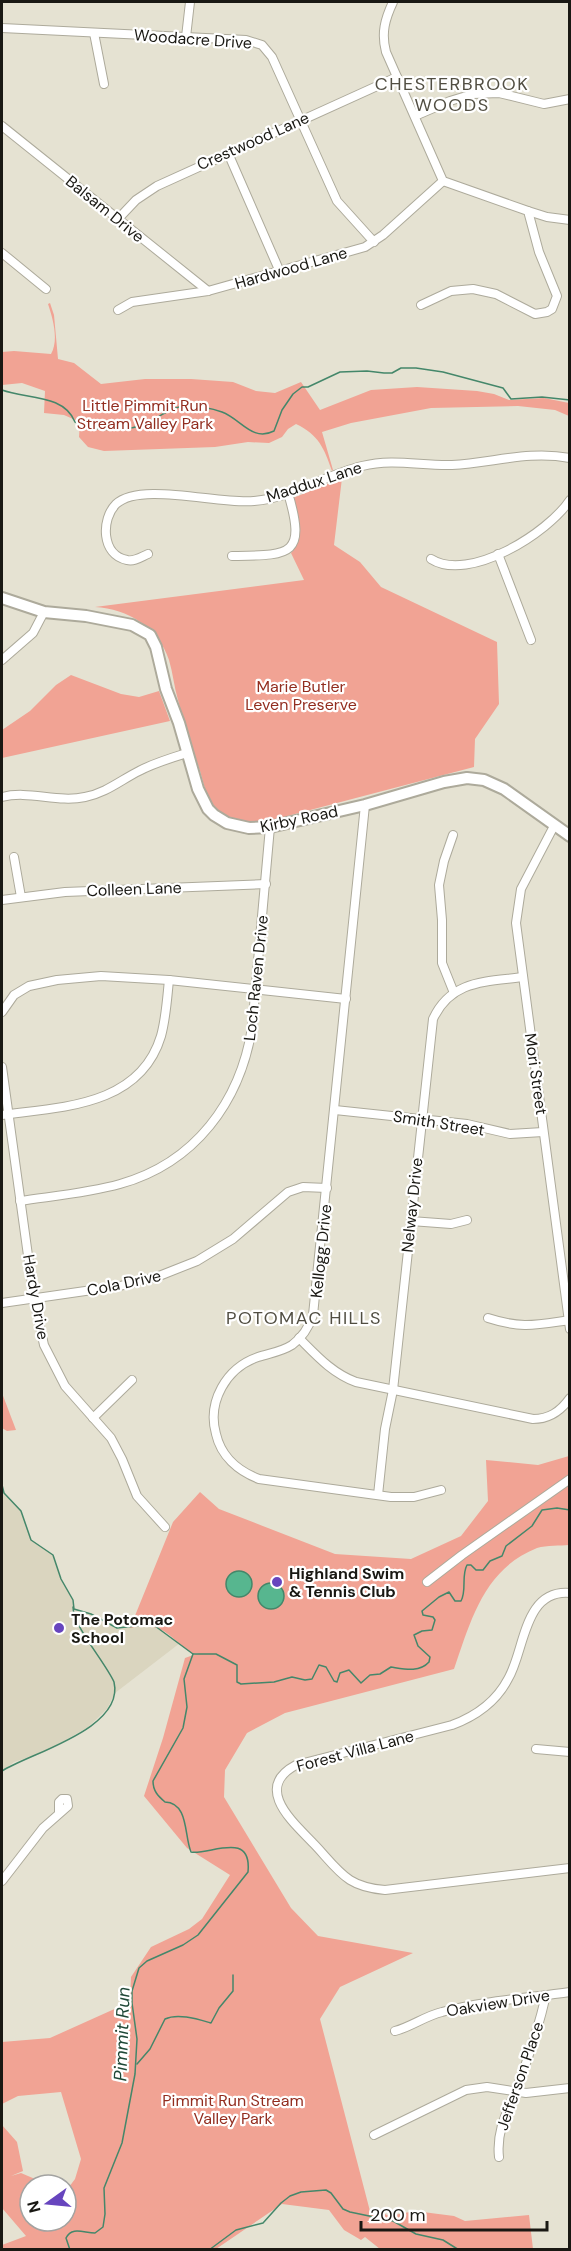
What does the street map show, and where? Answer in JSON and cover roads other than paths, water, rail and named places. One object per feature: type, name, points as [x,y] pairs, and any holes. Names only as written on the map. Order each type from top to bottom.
[{"type":"main road","name":"Kirby Road","points":[[2,598],[23,607],[44,612],[107,619],[137,626],[150,635],[156,647],[166,689],[179,723],[198,789],[204,802],[220,820],[249,828],[270,827],[454,779],[477,779],[497,785],[511,793],[570,836]]},
{"type":"street","points":[[186,37],[190,2]]},
{"type":"street","points":[[393,2],[384,24],[386,52],[443,181],[547,217],[570,220]]},
{"type":"street","name":"Woodacre Drive","points":[[2,28],[246,40],[262,45],[272,57],[337,201],[374,242]]},
{"type":"street","points":[[94,33],[104,84]]},
{"type":"street","name":"Crestwood Lane","points":[[118,219],[149,190],[397,77]]},
{"type":"street","points":[[415,116],[450,100],[473,94],[498,93],[544,104],[570,99]]},
{"type":"street","name":"Balsam Drive","points":[[2,126],[208,291]]},
{"type":"street","points":[[228,153],[280,272]]},
{"type":"street","name":"Hardwood Lane","points":[[118,310],[132,302],[208,291],[353,251],[374,242],[443,181]]},
{"type":"street","points":[[421,305],[451,291],[473,289],[496,294],[535,314],[552,309],[557,296],[539,252],[528,211]]},
{"type":"street","points":[[2,253],[46,289]]},
{"type":"street","name":"Maddux Lane","points":[[148,554],[135,560],[127,560],[114,553],[106,538],[105,530],[110,513],[129,496],[173,495],[242,502],[257,501],[288,493],[348,470],[376,463],[404,461],[450,465],[530,455],[570,458]]},
{"type":"street","points":[[231,556],[279,552],[292,547],[295,543],[297,529],[288,493]]},
{"type":"street","points":[[431,559],[447,565],[475,561],[498,554],[527,540],[544,528],[570,500]]},
{"type":"street","points":[[498,554],[531,640]]},
{"type":"street","points":[[2,660],[33,633],[44,612]]},
{"type":"street","points":[[2,797],[18,794],[60,799],[86,797],[109,789],[142,769],[187,753]]},
{"type":"street","name":"Kellogg Drive","points":[[299,1338],[310,1324],[315,1307],[365,804]]},
{"type":"street","name":"Mori Street","points":[[554,826],[524,882],[518,900],[516,923],[569,1323]]},
{"type":"street","name":"Loch Raven Drive","points":[[20,1201],[121,1184],[161,1167],[196,1141],[219,1114],[237,1083],[249,1049],[270,827]]},
{"type":"street","points":[[453,835],[439,885],[442,963],[453,993],[476,983],[523,977]]},
{"type":"street","points":[[14,857],[21,897]]},
{"type":"street","name":"Colleen Lane","points":[[2,900],[65,892],[266,884]]},
{"type":"street","points":[[2,1012],[14,995],[29,986],[101,976],[169,980],[346,999]]},
{"type":"street","points":[[5,1114],[91,1101],[114,1093],[134,1078],[150,1059],[161,1037],[169,980]]},
{"type":"street","name":"Nelway Drive","points":[[378,1495],[385,1429],[393,1390],[431,1028],[437,1011],[453,993]]},
{"type":"street","name":"Hardy Drive","points":[[2,1066],[5,1114],[40,1332],[50,1359],[65,1386],[117,1448],[137,1496],[165,1527]]},
{"type":"street","name":"Smith Street","points":[[335,1110],[467,1124],[510,1134],[543,1132]]},
{"type":"street","name":"Cola Drive","points":[[2,1303],[123,1286],[178,1269],[233,1239],[288,1192],[303,1187],[327,1188]]},
{"type":"street","points":[[411,1221],[451,1224],[467,1220]]},
{"type":"street","points":[[488,1318],[506,1324],[524,1326],[569,1323]]},
{"type":"street","points":[[441,1490],[414,1497],[391,1497],[259,1479],[233,1464],[221,1448],[216,1436],[213,1417],[216,1398],[226,1381],[248,1361],[283,1350],[299,1338],[327,1366],[345,1378],[393,1390],[533,1419],[549,1416],[563,1407],[570,1398]]},
{"type":"street","points":[[93,1418],[132,1380]]},
{"type":"street","points":[[428,1582],[462,1555],[570,1479]]},
{"type":"street","name":"Forest Villa Lane","points":[[570,1593],[550,1596],[537,1606],[530,1619],[509,1678],[494,1698],[474,1715],[452,1725],[296,1765],[281,1778],[277,1792],[280,1805],[298,1827],[342,1874],[366,1888],[386,1890],[570,1868]]},
{"type":"street","points":[[536,1749],[570,1752]]},
{"type":"street","points":[[2,1881],[43,1828],[59,1814]]},
{"type":"street","name":"Oakview Drive","points":[[395,2031],[452,2009],[570,1992]]},
{"type":"street","name":"Jefferson Place","points":[[499,2157],[498,2137],[508,2104],[515,2092],[537,2029],[546,1995]]},
{"type":"street","points":[[374,2135],[466,2090],[487,2087],[515,2092],[570,2088]]},
{"type":"waterway","points":[[2,390],[53,402],[70,413],[75,422],[93,428],[113,430],[133,428],[176,408],[189,406],[222,412],[259,434],[274,431],[282,410],[293,394],[302,387],[308,387],[340,372],[392,373],[401,368],[416,368],[443,372],[503,388],[511,399],[542,397],[570,400]]},
{"type":"waterway","name":"Pimmit Run","points":[[2,1448],[2,1454]]},
{"type":"waterway","points":[[2,1485],[4,1493],[21,1511],[31,1540],[53,1555],[61,1579],[73,1600],[74,1609],[91,1614],[117,1628],[155,1626],[193,1654],[216,1654],[237,1665],[237,1682],[241,1684],[274,1682],[292,1677],[312,1679],[319,1665],[326,1667],[334,1681],[337,1682],[340,1673],[349,1670],[361,1683],[370,1675],[380,1674],[391,1667],[421,1668],[429,1662],[430,1657],[418,1646],[414,1635],[432,1630],[435,1620],[433,1617],[423,1615],[422,1611],[449,1592],[455,1601],[461,1601],[467,1565],[471,1565],[476,1570],[483,1570],[490,1561],[502,1556],[506,1546],[532,1526],[542,1510],[557,1508],[570,1510]]},
{"type":"waterway","points":[[2,1771],[91,1726],[105,1713],[113,1699],[114,1682],[78,1624],[73,1607]]},
{"type":"waterway","name":"Pimmit Run","points":[[70,2250],[66,2238],[69,2234],[75,2231],[95,2233],[103,2227],[104,2188],[122,2143],[135,2074],[137,2039],[132,1991],[139,1968],[147,1961],[183,1945],[198,1935],[248,1872],[247,1859],[237,1848],[191,1852],[182,1814],[173,1804],[162,1800],[154,1788],[153,1781],[183,1728],[187,1707],[184,1679],[193,1654]]},
{"type":"waterway","points":[[137,2064],[150,2049],[165,2019],[170,2017],[194,2018],[211,2023],[219,2008],[233,1991],[233,1975]]},
{"type":"waterway","name":"Pimmit Run","points":[[209,2250],[236,2230],[263,2223],[290,2196],[301,2192],[326,2190],[343,2209],[393,2221],[416,2234],[443,2240],[459,2250]]},
{"type":"place","name":"Highland Swim & Tennis Club","points":[[277,1582]]},
{"type":"place","name":"The Potomac School","points":[[59,1628]]},
{"type":"district","name":"CHESTERBROOK WOODS","points":[[452,94]]},
{"type":"district","name":"POTOMAC HILLS","points":[[304,1318]]},
{"type":"park label","name":"Little Pimmit Run Stream Valley Park","points":[[145,414]]},
{"type":"park label","name":"Marie Butler Leven Preserve","points":[[301,695]]},
{"type":"park label","name":"Pimmit Run Stream Valley Park","points":[[233,2109]]}]
